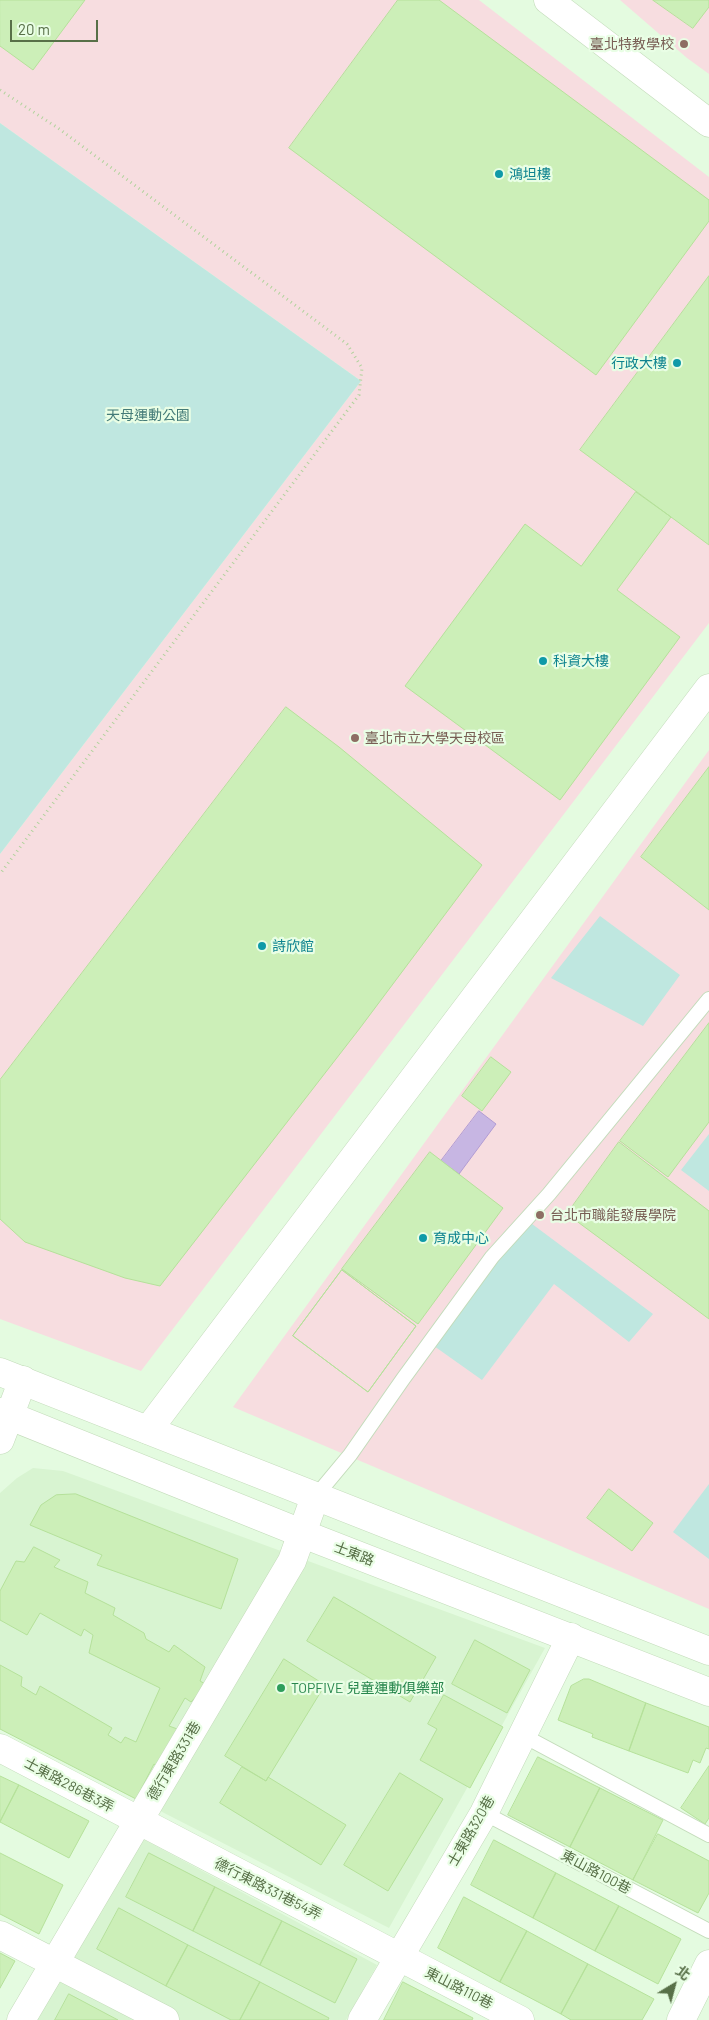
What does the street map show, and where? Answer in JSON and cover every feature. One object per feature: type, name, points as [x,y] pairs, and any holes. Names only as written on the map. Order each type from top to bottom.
[{"type":"street","points":[[548,0],[709,123]]},
{"type":"street","points":[[148,1430],[709,688]]},
{"type":"street","points":[[3,1423],[12,1376],[709,1651]]},
{"type":"street","name":"士東路","points":[[3,1423],[302,1533],[709,1692]]},
{"type":"street","name":"德行東路331巷","points":[[21,2020],[56,1964],[292,1561],[315,1497]]},
{"type":"street","name":"士東路320巷","points":[[362,2020],[484,1813],[570,1637]]},
{"type":"street","name":"士東路286巷3弄","points":[[0,1748],[138,1822]]},
{"type":"street","name":"德行東路331巷54弄","points":[[138,1822],[398,1956]]},
{"type":"street","points":[[0,1935],[165,2020]]},
{"type":"street","name":"東山路110巷","points":[[398,1956],[520,2020]]},
{"type":"street","points":[[681,2020],[709,1964]]},
{"type":"lane","points":[[315,1497],[350,1456],[403,1378],[492,1257],[548,1194],[709,999]]},
{"type":"lane","points":[[522,1735],[709,1835]]},
{"type":"lane","name":"東山路100巷","points":[[484,1813],[709,1931]]},
{"type":"path","points":[[0,90],[58,128],[347,344],[362,368],[359,396],[0,874]]},
{"type":"shaded area","name":"臺北市立大學天母校區","points":[[0,0],[479,0],[709,177],[709,623],[141,1371],[0,1319],[0,854],[361,381],[0,123]]},
{"type":"shaded area","name":"臺北特教學校","points":[[620,0],[709,0],[709,74],[687,58]]},
{"type":"shaded area","name":"台北市職能發展學院","points":[[709,750],[709,1609],[233,1407]]},
{"type":"shaded area","points":[[479,1111],[496,1124],[459,1174],[441,1161]]},
{"type":"shaded area","points":[[33,1468],[63,1471],[545,1648],[389,1928],[0,1729],[0,1493],[17,1478]]},
{"type":"shaded area","points":[[141,1838],[377,1965],[346,2020],[34,2020]]},
{"type":"green space","name":"天母運動公園","points":[[0,123],[361,381],[0,854]]},
{"type":"green space","points":[[600,916],[680,975],[643,1026],[551,978]]},
{"type":"green space","points":[[709,1134],[709,1191],[681,1170]]},
{"type":"green space","points":[[528,1221],[653,1314],[629,1342],[554,1284],[482,1380],[434,1346]]},
{"type":"green space","points":[[709,1484],[709,1559],[673,1532]]},
{"type":"building","points":[[0,0],[85,0],[33,70],[0,46]]},
{"type":"building","name":"鴻坦樓","points":[[398,0],[439,0],[709,200],[709,221],[596,375],[289,148]]},
{"type":"building","points":[[653,0],[709,0],[709,7],[693,28]]},
{"type":"building","name":"行政大樓","points":[[709,276],[709,545],[580,450]]},
{"type":"building","name":"科資大樓","points":[[636,492],[671,517],[617,590],[680,637],[560,800],[405,686],[525,524],[581,566]]},
{"type":"building","name":"詩欣館","points":[[286,707],[339,747],[482,865],[360,1028],[160,1286],[125,1278],[25,1242],[0,1219],[0,1080]]},
{"type":"building","points":[[709,767],[709,910],[641,857]]},
{"type":"building","points":[[709,1023],[709,1122],[668,1177],[620,1141]]},
{"type":"building","points":[[491,1057],[511,1072],[482,1111],[462,1096]]},
{"type":"building","points":[[619,1142],[709,1211],[709,1319],[567,1214]]},
{"type":"building","name":"育成中心","points":[[430,1152],[503,1208],[418,1324],[342,1269]]},
{"type":"building","points":[[342,1270],[416,1326],[368,1392],[293,1336]]},
{"type":"building","points":[[342,1270],[416,1326],[368,1392],[293,1336]]},
{"type":"building","points":[[609,1489],[653,1523],[632,1551],[587,1518]]},
{"type":"building","points":[[76,1494],[238,1559],[221,1609],[97,1565],[102,1555],[30,1525],[41,1505],[56,1495]]},
{"type":"building","points":[[34,1547],[60,1560],[54,1567],[88,1582],[85,1593],[115,1608],[113,1615],[144,1633],[146,1639],[169,1652],[174,1645],[205,1667],[200,1681],[207,1685],[191,1702],[185,1698],[169,1726],[180,1730],[161,1769],[154,1764],[136,1799],[0,1729],[0,1665],[22,1677],[21,1686],[36,1695],[40,1686],[112,1728],[108,1735],[121,1743],[125,1737],[136,1742],[160,1688],[89,1653],[93,1635],[84,1629],[81,1636],[40,1613],[27,1635],[0,1620],[0,1591],[16,1561],[24,1562]]},
{"type":"building","points":[[334,1597],[436,1657],[410,1702],[307,1641]]},
{"type":"building","points":[[475,1640],[530,1670],[507,1713],[452,1684]]},
{"type":"building","points":[[284,1659],[325,1685],[266,1781],[225,1756]]},
{"type":"building","points":[[584,1679],[589,1679],[646,1703],[629,1751],[592,1737],[593,1734],[558,1720],[571,1686]]},
{"type":"building","points":[[444,1695],[503,1727],[470,1788],[420,1760],[437,1729],[428,1724]]},
{"type":"building","points":[[646,1703],[709,1727],[709,1749],[706,1748],[700,1763],[693,1760],[688,1773],[629,1751]]},
{"type":"building","points":[[538,1757],[600,1788],[570,1847],[508,1815]]},
{"type":"building","points":[[709,1766],[709,1818],[705,1824],[681,1808]]},
{"type":"building","points":[[242,1767],[266,1781],[268,1777],[346,1825],[321,1865],[220,1803]]},
{"type":"building","points":[[400,1773],[443,1799],[388,1891],[344,1865]]},
{"type":"building","points":[[0,1776],[19,1785],[0,1822]]},
{"type":"building","points":[[19,1785],[89,1821],[69,1858],[0,1822]]},
{"type":"building","points":[[600,1788],[663,1820],[633,1880],[570,1847]]},
{"type":"building","points":[[658,1834],[709,1861],[709,1893],[698,1913],[633,1880]]},
{"type":"building","points":[[494,1840],[556,1873],[533,1918],[471,1885]]},
{"type":"building","points":[[0,1853],[63,1885],[39,1934],[0,1914]]},
{"type":"building","points":[[149,1853],[215,1887],[193,1931],[126,1897]]},
{"type":"building","points":[[556,1873],[619,1906],[595,1951],[533,1918]]},
{"type":"building","points":[[215,1887],[282,1921],[260,1965],[193,1931]]},
{"type":"building","points":[[464,1897],[527,1931],[500,1982],[438,1948]]},
{"type":"building","points":[[619,1906],[681,1939],[658,1984],[595,1951]]},
{"type":"building","points":[[119,1908],[188,1945],[166,1986],[97,1949]]},
{"type":"building","points":[[282,1921],[357,1959],[335,2003],[260,1965]]},
{"type":"building","points":[[527,1931],[588,1964],[561,2014],[500,1982]]},
{"type":"building","points":[[188,1945],[260,1982],[240,2020],[231,2020],[166,1986]]},
{"type":"building","points":[[0,1953],[15,1961],[0,1988]]},
{"type":"building","points":[[588,1964],[654,1999],[642,2020],[571,2020],[561,2014]]},
{"type":"building","points":[[260,1982],[329,2018],[328,2020],[240,2020]]},
{"type":"building","points":[[403,1982],[473,2018],[472,2020],[384,2020]]},
{"type":"building","points":[[69,1994],[118,2020],[55,2020]]},
{"type":"place","name":"臺北特教學校","points":[[684,44]]},
{"type":"place","name":"鴻坦樓","points":[[499,174]]},
{"type":"place","name":"行政大樓","points":[[677,363]]},
{"type":"place","name":"科資大樓","points":[[543,661]]},
{"type":"place","name":"臺北市立大學天母校區","points":[[355,738]]},
{"type":"place","name":"詩欣館","points":[[262,946]]},
{"type":"place","name":"台北市職能發展學院","points":[[540,1215]]},
{"type":"place","name":"育成中心","points":[[423,1238]]},
{"type":"place","name":"TOPFIVE 兒童運動俱樂部","points":[[281,1688]]}]
